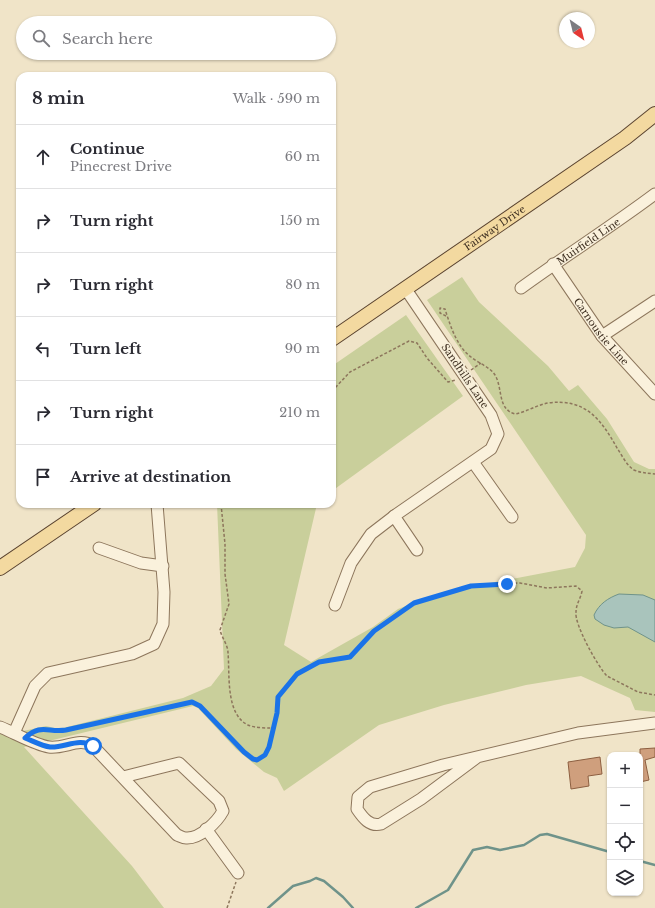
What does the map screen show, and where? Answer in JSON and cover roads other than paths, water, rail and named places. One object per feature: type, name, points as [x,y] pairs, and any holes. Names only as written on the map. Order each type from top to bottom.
[{"type":"main road","name":"Fairway Drive","points":[[336,336],[625,138],[655,114]]},
{"type":"main road","points":[[0,568],[88,508]]},
{"type":"street","name":"Muirfield Line","points":[[521,288],[553,264],[619,221],[655,194]]},
{"type":"street","name":"Carnoustie Line","points":[[553,264],[602,336],[655,394]]},
{"type":"street","name":"Sandhills Lane","points":[[335,605],[351,562],[371,534],[394,516],[491,449],[498,434],[491,415],[406,288]]},
{"type":"street","points":[[602,336],[655,301]]},
{"type":"street","points":[[473,462],[512,516]]},
{"type":"street","points":[[14,733],[35,686],[48,673],[132,654],[154,644],[163,624],[164,592],[157,508]]},
{"type":"street","points":[[394,516],[417,550]]},
{"type":"street","points":[[99,548],[141,563],[163,566]]},
{"type":"street","points":[[476,758],[422,799],[381,824],[377,825],[368,822],[358,809],[358,797],[370,787],[476,758],[578,732],[655,723]]},
{"type":"street","points":[[0,726],[48,747],[60,746],[80,741],[87,742],[93,746],[177,835],[186,838],[195,837],[217,821],[223,811],[219,801],[180,763],[123,777]]},
{"type":"street","points":[[206,829],[238,873]]},
{"type":"water","points":[[619,594],[643,595],[655,600],[655,642],[628,627],[614,628],[604,625],[595,619],[594,615],[601,605],[611,597]]},
{"type":"waterway","points":[[416,908],[448,890],[473,850],[487,847],[500,850],[524,845],[540,835],[547,834],[607,851]]},
{"type":"waterway","points":[[643,862],[655,865]]},
{"type":"waterway","points":[[268,908],[293,886],[316,878],[324,881],[343,897],[353,908]]}]
